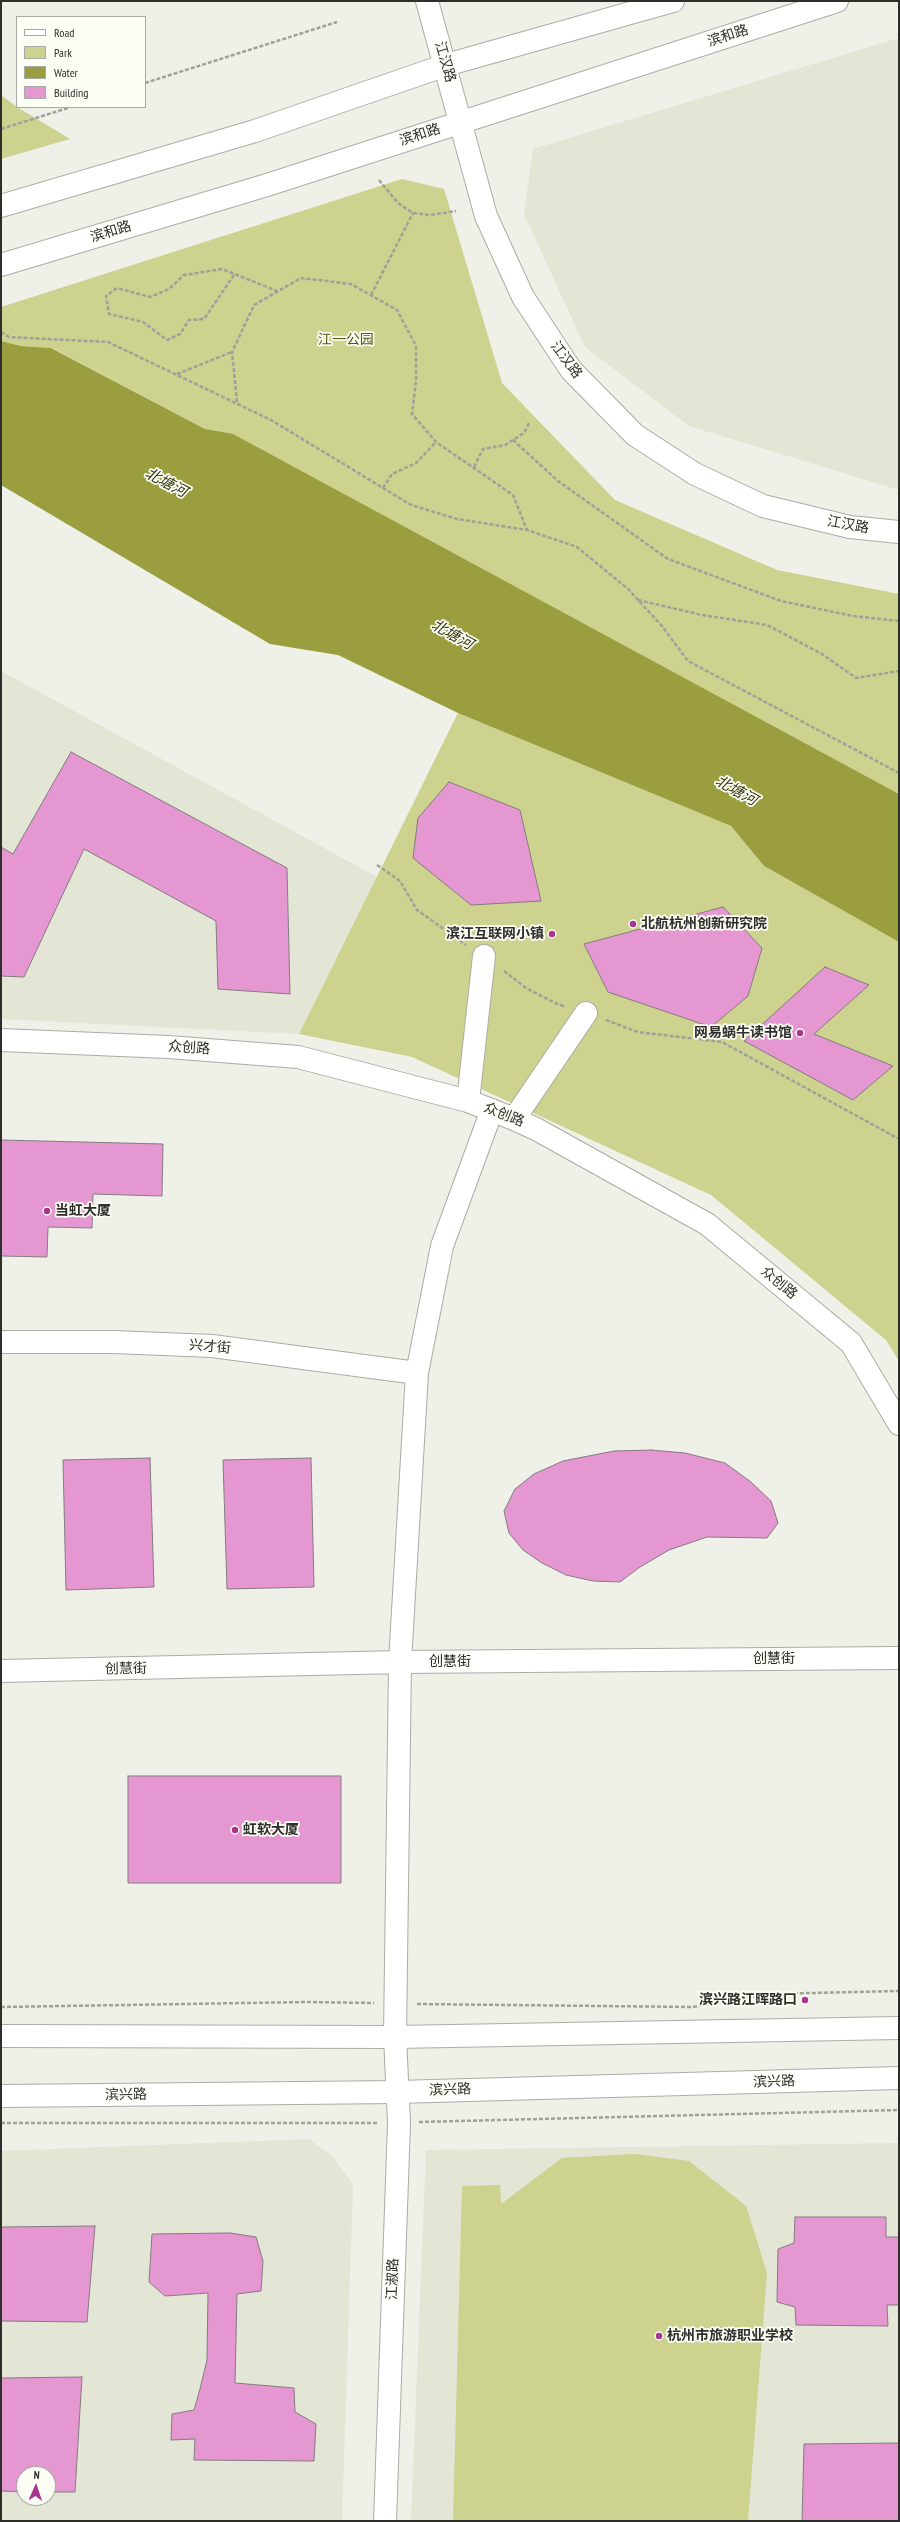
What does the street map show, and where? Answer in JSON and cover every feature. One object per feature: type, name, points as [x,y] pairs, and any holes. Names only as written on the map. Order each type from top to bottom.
[{"type":"street","name":"江汉路","points":[[428,1],[462,121],[486,216],[522,297],[571,370],[635,435],[695,474],[763,506],[850,527],[899,532]]},
{"type":"street","points":[[1,206],[255,131],[446,65],[673,1]]},
{"type":"street","name":"滨和路","points":[[1,265],[267,185],[838,1]]},
{"type":"street","points":[[468,1101],[484,956]]},
{"type":"street","points":[[514,1119],[586,1013]]},
{"type":"street","name":"众创路","points":[[1,1040],[168,1047],[298,1057],[468,1101],[536,1128],[707,1224],[851,1343],[899,1424]]},
{"type":"street","name":"江淑路","points":[[385,2521],[399,2123],[395,2004],[400,1662],[417,1373],[442,1246],[492,1110]]},
{"type":"street","name":"兴才街","points":[[1,1342],[114,1342],[212,1346],[417,1373]]},
{"type":"street","name":"创慧街","points":[[1,1672],[400,1662],[899,1658]]},
{"type":"street","points":[[1,2036],[395,2037],[899,2028]]},
{"type":"street","name":"滨兴路","points":[[1,2096],[397,2092],[899,2078]]},
{"type":"path","points":[[146,83],[337,22]]},
{"type":"path","points":[[1,129],[68,108]]},
{"type":"path","points":[[379,180],[398,203],[413,213],[430,215],[456,211]]},
{"type":"path","points":[[371,295],[413,213]]},
{"type":"path","points":[[234,275],[204,319],[189,320],[180,334],[168,340],[143,322],[109,314],[106,296],[117,288],[150,297],[169,289],[184,275],[222,269],[277,291]]},
{"type":"path","points":[[237,403],[232,352],[254,305],[301,278],[351,284],[397,310],[416,346],[416,381],[412,414],[436,442],[513,495],[527,530]]},
{"type":"path","points":[[1,332],[9,337],[108,342],[271,420],[411,505],[449,517],[527,530],[577,547],[637,600],[662,626],[688,661],[899,773]]},
{"type":"path","points":[[177,374],[232,352]]},
{"type":"path","points":[[474,467],[483,449],[505,444],[513,440],[524,433],[529,423]]},
{"type":"path","points":[[513,440],[558,481],[668,560],[781,601],[853,616],[899,621]]},
{"type":"path","points":[[383,488],[392,474],[416,463],[436,442]]},
{"type":"path","points":[[637,600],[702,615],[767,625],[822,654],[856,678],[899,671]]},
{"type":"path","points":[[377,865],[400,881],[417,910],[484,956],[526,988],[554,1004],[586,1013],[638,1032],[722,1042],[899,1139]]},
{"type":"path","points":[[1,2007],[307,2002],[693,2007],[767,1994],[899,1991]]},
{"type":"path","points":[[1,2122],[399,2123],[899,2110]]},
{"type":"shaded area","points":[[899,38],[899,490],[689,426],[585,347],[524,214],[533,149]]},
{"type":"shaded area","points":[[1,671],[377,877],[458,713],[899,954],[369,894],[299,1034],[1,1019]]},
{"type":"shaded area","points":[[309,2139],[334,2158],[353,2185],[342,2521],[1,2521],[1,2151]]},
{"type":"shaded area","name":"杭州市旅游职业学校","points":[[899,2143],[899,2521],[411,2521],[426,2150]]},
{"type":"green space","points":[[1,95],[16,106],[16,108],[19,108],[70,139],[1,159]]},
{"type":"green space","name":"江一公园","points":[[402,179],[444,189],[502,383],[615,500],[777,570],[899,594],[899,794],[233,435],[205,429],[52,348],[21,346],[1,341],[1,307]]},
{"type":"green space","points":[[458,713],[731,826],[764,866],[899,942],[899,1361],[886,1340],[711,1195],[412,1057],[299,1034]]},
{"type":"green space","points":[[635,2154],[689,2161],[746,2206],[767,2273],[748,2521],[453,2521],[462,2186],[500,2185],[501,2204],[562,2158]]},
{"type":"water","name":"北塘河","points":[[1,341],[21,346],[51,348],[205,429],[233,434],[899,794],[899,942],[764,866],[731,826],[458,713],[338,655],[270,644],[1,485]]},
{"type":"building","points":[[71,752],[287,868],[290,994],[218,989],[216,921],[84,849],[24,977],[1,976],[1,847],[13,854]]},
{"type":"building","points":[[449,782],[520,810],[541,901],[471,905],[413,858],[418,818]]},
{"type":"building","points":[[723,907],[762,948],[748,996],[711,1027],[608,992],[584,944]]},
{"type":"building","points":[[825,967],[869,985],[814,1034],[893,1066],[853,1100],[744,1041]]},
{"type":"building","name":"当虹大厦","points":[[1,1140],[163,1144],[162,1196],[93,1194],[92,1228],[48,1227],[47,1257],[1,1256]]},
{"type":"building","points":[[651,1450],[685,1453],[725,1463],[751,1482],[771,1501],[778,1523],[767,1538],[707,1537],[669,1550],[640,1567],[620,1582],[593,1581],[566,1575],[542,1563],[523,1550],[509,1533],[504,1511],[515,1489],[534,1474],[563,1461],[614,1451]]},
{"type":"building","points":[[150,1458],[154,1587],[66,1590],[63,1460]]},
{"type":"building","points":[[311,1458],[314,1587],[227,1589],[223,1460]]},
{"type":"building","name":"虹软大厦","points":[[128,1776],[341,1776],[341,1883],[128,1883]]},
{"type":"building","points":[[795,2217],[886,2217],[886,2237],[899,2237],[899,2305],[887,2305],[888,2326],[796,2325],[795,2307],[777,2302],[778,2249],[794,2243]]},
{"type":"building","points":[[95,2226],[87,2322],[1,2321],[1,2227]]},
{"type":"building","points":[[230,2233],[256,2237],[263,2261],[261,2291],[237,2294],[235,2383],[294,2388],[295,2412],[316,2424],[314,2461],[194,2460],[195,2439],[171,2440],[172,2414],[194,2410],[200,2389],[207,2360],[208,2293],[165,2296],[149,2282],[152,2234]]},
{"type":"building","points":[[82,2377],[75,2492],[56,2492],[56,2466],[16,2466],[16,2492],[1,2491],[1,2378]]},
{"type":"building","points":[[899,2443],[899,2521],[802,2521],[804,2444]]},
{"type":"place","name":"北航杭州创新研究院","points":[[633,924]]},
{"type":"place","name":"滨江互联网小镇","points":[[552,934]]},
{"type":"place","name":"网易蜗牛读书馆","points":[[800,1033]]},
{"type":"place","name":"当虹大厦","points":[[47,1211]]},
{"type":"place","name":"虹软大厦","points":[[235,1830]]},
{"type":"place","name":"滨兴路江晖路口","points":[[805,2000]]},
{"type":"place","name":"杭州市旅游职业学校","points":[[659,2336]]}]
